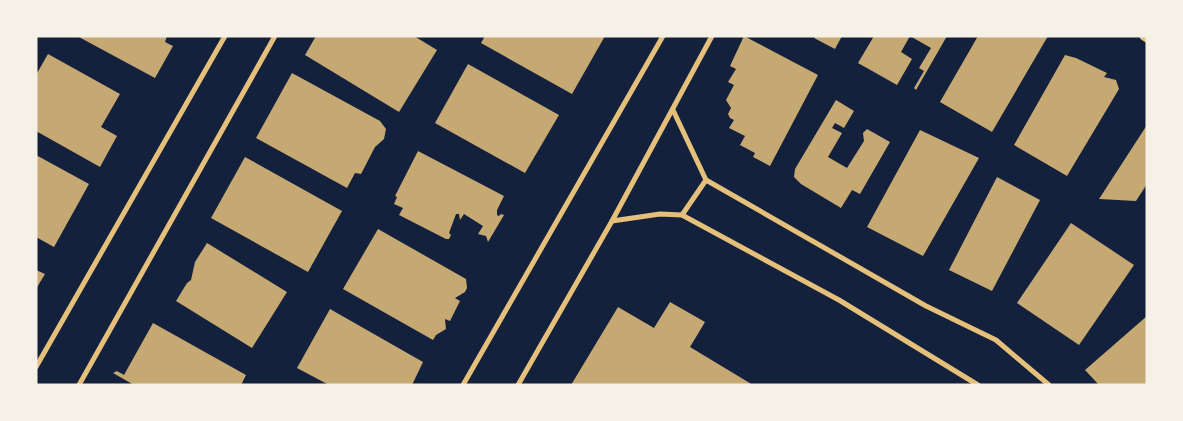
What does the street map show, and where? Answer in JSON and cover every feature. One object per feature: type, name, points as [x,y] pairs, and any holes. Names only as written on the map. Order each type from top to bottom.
[{"type":"street","points":[[36,367],[226,36]]},
{"type":"street","points":[[79,385],[275,36]]},
{"type":"street","points":[[463,385],[664,36]]},
{"type":"street","points":[[518,385],[612,221],[712,36]]},
{"type":"street","points":[[673,110],[706,180],[926,306],[996,340],[1049,385]]},
{"type":"street","points":[[682,216],[706,180]]},
{"type":"street","points":[[612,221],[660,214],[682,216],[839,300],[978,385]]},
{"type":"building","points":[[77,36],[167,36],[165,42],[173,46],[155,78]]},
{"type":"building","points":[[316,36],[414,36],[437,50],[399,112],[305,55]]},
{"type":"building","points":[[485,36],[605,36],[572,94],[481,43]]},
{"type":"building","points":[[744,36],[818,75],[770,166],[753,157],[755,153],[740,145],[745,136],[729,128],[734,120],[728,114],[731,108],[726,100],[734,85],[728,82],[736,69],[730,66]]},
{"type":"building","points":[[815,36],[842,36],[835,49],[814,38]]},
{"type":"building","points":[[874,36],[910,36],[901,52],[912,59],[897,85],[858,63]]},
{"type":"building","points":[[910,36],[947,36],[916,90],[914,88],[924,71],[919,68],[931,48]]},
{"type":"building","points":[[978,36],[1048,36],[992,132],[940,102]]},
{"type":"building","points":[[48,54],[120,94],[101,127],[117,136],[100,167],[36,131],[36,75]]},
{"type":"building","points":[[1065,55],[1076,58],[1107,73],[1104,77],[1116,80],[1119,89],[1067,176],[1014,145]]},
{"type":"building","points":[[468,64],[559,115],[525,173],[435,123]]},
{"type":"building","points":[[292,73],[380,121],[386,129],[384,139],[375,147],[361,174],[355,173],[347,188],[256,138]]},
{"type":"building","points":[[836,100],[854,111],[844,128],[835,123],[832,128],[842,133],[828,157],[847,168],[864,141],[863,133],[867,129],[890,142],[860,194],[852,190],[841,208],[801,184],[794,177],[795,169]]},
{"type":"building","points":[[1147,125],[1147,184],[1136,201],[1099,199]]},
{"type":"building","points":[[920,130],[979,158],[923,256],[867,227]]},
{"type":"building","points":[[418,151],[504,196],[497,210],[497,215],[504,215],[488,242],[486,236],[478,234],[483,226],[464,214],[460,220],[459,214],[456,214],[449,233],[451,235],[449,239],[399,215],[403,208],[394,204],[397,197],[395,196]]},
{"type":"building","points":[[36,155],[89,184],[54,247],[36,237]]},
{"type":"building","points":[[245,157],[342,211],[308,272],[211,218]]},
{"type":"building","points":[[997,177],[1040,200],[992,291],[949,270]]},
{"type":"building","points":[[1071,223],[1134,265],[1079,345],[1017,303]]},
{"type":"building","points":[[378,229],[466,279],[467,288],[465,292],[455,298],[460,301],[450,321],[445,319],[446,329],[436,335],[433,340],[343,289]]},
{"type":"building","points":[[207,243],[287,292],[252,348],[176,301],[187,283],[191,280],[195,262]]},
{"type":"building","points":[[36,270],[45,274],[36,289]]},
{"type":"building","points":[[670,302],[705,322],[690,347],[753,385],[571,385],[618,307],[654,328]]},
{"type":"building","points":[[330,309],[423,362],[412,385],[329,385],[297,368]]},
{"type":"building","points":[[1147,316],[1147,385],[1099,385],[1085,370]]},
{"type":"building","points":[[153,323],[246,375],[241,385],[134,385],[113,373],[117,371],[124,375]]}]
